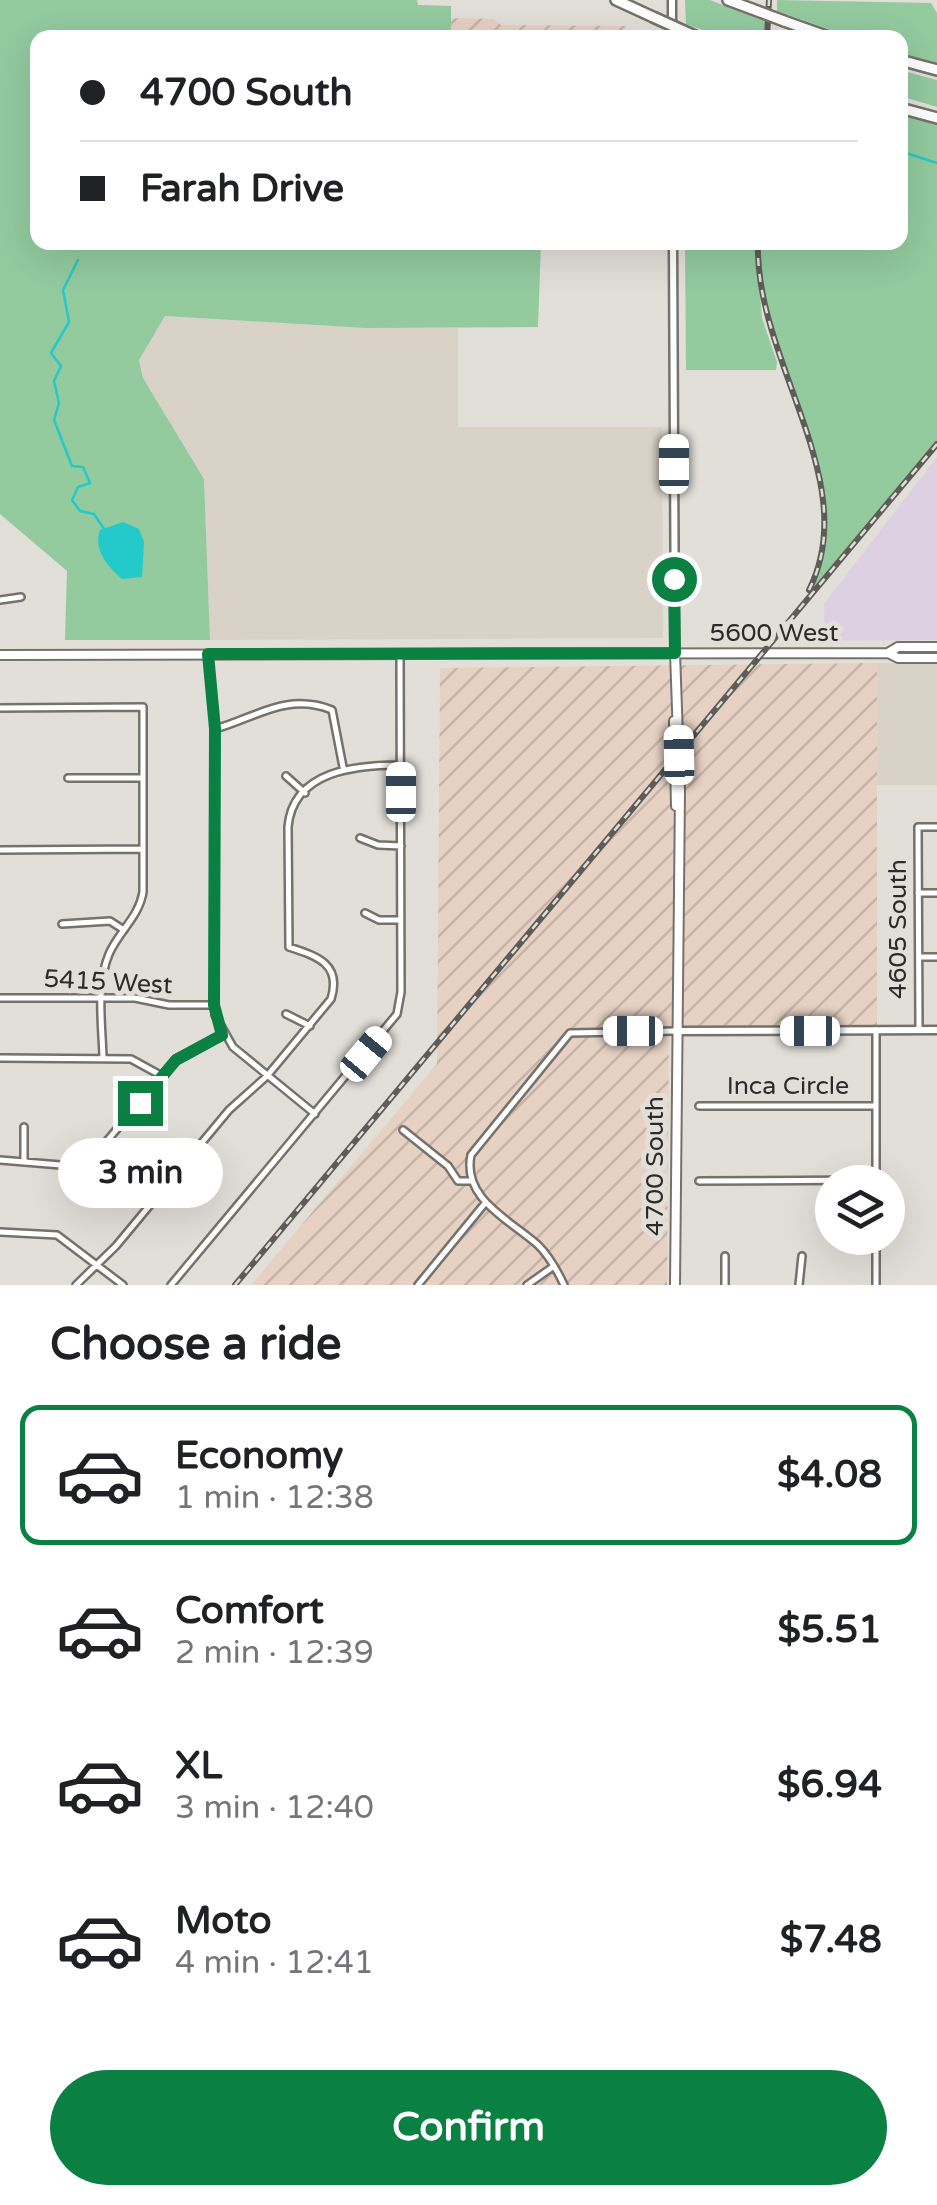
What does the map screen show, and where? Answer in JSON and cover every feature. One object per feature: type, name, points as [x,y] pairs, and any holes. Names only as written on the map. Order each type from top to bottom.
[{"type":"highway","points":[[616,0],[682,30]]},
{"type":"highway","points":[[728,0],[809,30]]},
{"type":"highway","points":[[908,62],[937,70]]},
{"type":"highway","points":[[908,110],[937,118]]},
{"type":"main road","name":"5600 West","points":[[888,653],[898,647],[937,647]]},
{"type":"main road","name":"4700 South","points":[[675,653],[675,1285]]},
{"type":"main road","name":"5600 West","points":[[0,655],[888,653],[898,658],[937,658]]},
{"type":"street","points":[[672,0],[672,30]]},
{"type":"street","name":"4700 South","points":[[673,250],[675,653]]},
{"type":"street","points":[[0,600],[21,597]]},
{"type":"street","points":[[208,654],[215,729],[214,1005],[222,1035],[315,1114]]},
{"type":"street","points":[[171,1285],[396,1014],[401,992],[400,654]]},
{"type":"street","points":[[215,729],[258,710],[322,706],[332,710],[342,767]]},
{"type":"street","points":[[0,708],[143,707],[142,902],[108,958],[102,998],[103,1058]]},
{"type":"street","points":[[76,1285],[328,1005],[335,985],[324,960],[289,947],[288,820],[305,793],[342,767],[401,765]]},
{"type":"street","points":[[286,776],[305,793]]},
{"type":"street","points":[[68,778],[143,778]]},
{"type":"street","name":"4605 South","points":[[919,1030],[918,827],[937,827]]},
{"type":"street","points":[[360,838],[378,846],[401,846]]},
{"type":"street","points":[[0,850],[143,849]]},
{"type":"street","points":[[918,894],[937,894]]},
{"type":"street","points":[[365,913],[379,920],[401,920]]},
{"type":"street","points":[[62,924],[110,920],[124,930]]},
{"type":"street","points":[[918,957],[937,957]]},
{"type":"street","name":"5415 West","points":[[0,998],[102,998],[214,1005]]},
{"type":"street","points":[[286,1014],[310,1026]]},
{"type":"street","points":[[876,1030],[876,1165]]},
{"type":"street","points":[[564,1285],[540,1247],[486,1202],[470,1181],[474,1148],[570,1033],[937,1030]]},
{"type":"street","points":[[0,1160],[85,1167],[176,1060],[222,1035]]},
{"type":"street","points":[[0,1058],[131,1059],[163,1076]]},
{"type":"street","name":"Inca Circle","points":[[699,1106],[876,1106]]},
{"type":"street","points":[[24,1128],[24,1160]]},
{"type":"street","points":[[403,1130],[448,1166],[458,1181],[470,1181]]},
{"type":"street","points":[[700,1180],[815,1181]]},
{"type":"street","points":[[418,1285],[486,1202]]},
{"type":"street","points":[[0,1232],[50,1233],[123,1285]]},
{"type":"street","points":[[876,1255],[876,1285]]},
{"type":"street","points":[[725,1256],[725,1285]]},
{"type":"street","points":[[800,1285],[802,1256]]},
{"type":"street","points":[[526,1285],[554,1266]]},
{"type":"shaded area","points":[[451,18],[493,19],[501,25],[626,26],[626,30],[451,30]]},
{"type":"shaded area","points":[[165,316],[366,328],[458,328],[458,427],[662,427],[663,638],[210,640],[204,479],[143,378],[139,359]]},
{"type":"shaded area","points":[[937,457],[937,640],[825,641],[824,604]]},
{"type":"shaded area","points":[[877,663],[937,664],[937,785],[877,785]]},
{"type":"shaded area","points":[[877,663],[877,1025],[669,1026],[667,1285],[251,1285],[437,1064],[440,668]]},
{"type":"green space","points":[[0,0],[417,0],[418,5],[451,6],[451,30],[30,30],[30,250],[541,250],[538,327],[366,328],[165,316],[139,360],[143,378],[204,479],[210,640],[65,640],[67,571],[0,514]]},
{"type":"green space","points":[[685,0],[710,0],[766,22],[765,30],[702,30],[686,24]]},
{"type":"green space","points":[[777,0],[931,3],[937,13],[937,64],[908,55],[908,30],[831,30],[777,11]]},
{"type":"green space","points":[[908,72],[937,80],[937,107],[908,98]]},
{"type":"green space","points":[[908,116],[937,125],[937,440],[810,592],[822,555],[826,520],[822,485],[814,451],[776,348],[762,286],[760,250],[908,250]]},
{"type":"green space","points":[[685,250],[757,250],[762,318],[777,362],[776,370],[686,370]]},
{"type":"water","points":[[123,522],[139,529],[144,542],[142,577],[122,579],[100,551],[100,530]]},
{"type":"waterway","points":[[908,154],[937,163]]},
{"type":"waterway","points":[[78,260],[63,290],[69,322],[51,353],[61,366],[54,381],[59,403],[54,420],[72,466],[83,467],[90,483],[78,487],[72,500],[80,511],[94,514],[104,529]]},
{"type":"railway","points":[[767,30],[769,0]]},
{"type":"railway","points":[[759,250],[761,287],[772,331],[816,463],[824,506],[822,549],[809,590]]},
{"type":"railway","points":[[235,1285],[937,444]]},
{"type":"route","points":[[140,1103],[176,1060],[198,1052],[222,1035],[214,1005],[215,729],[208,654],[675,653],[674,579]]}]
